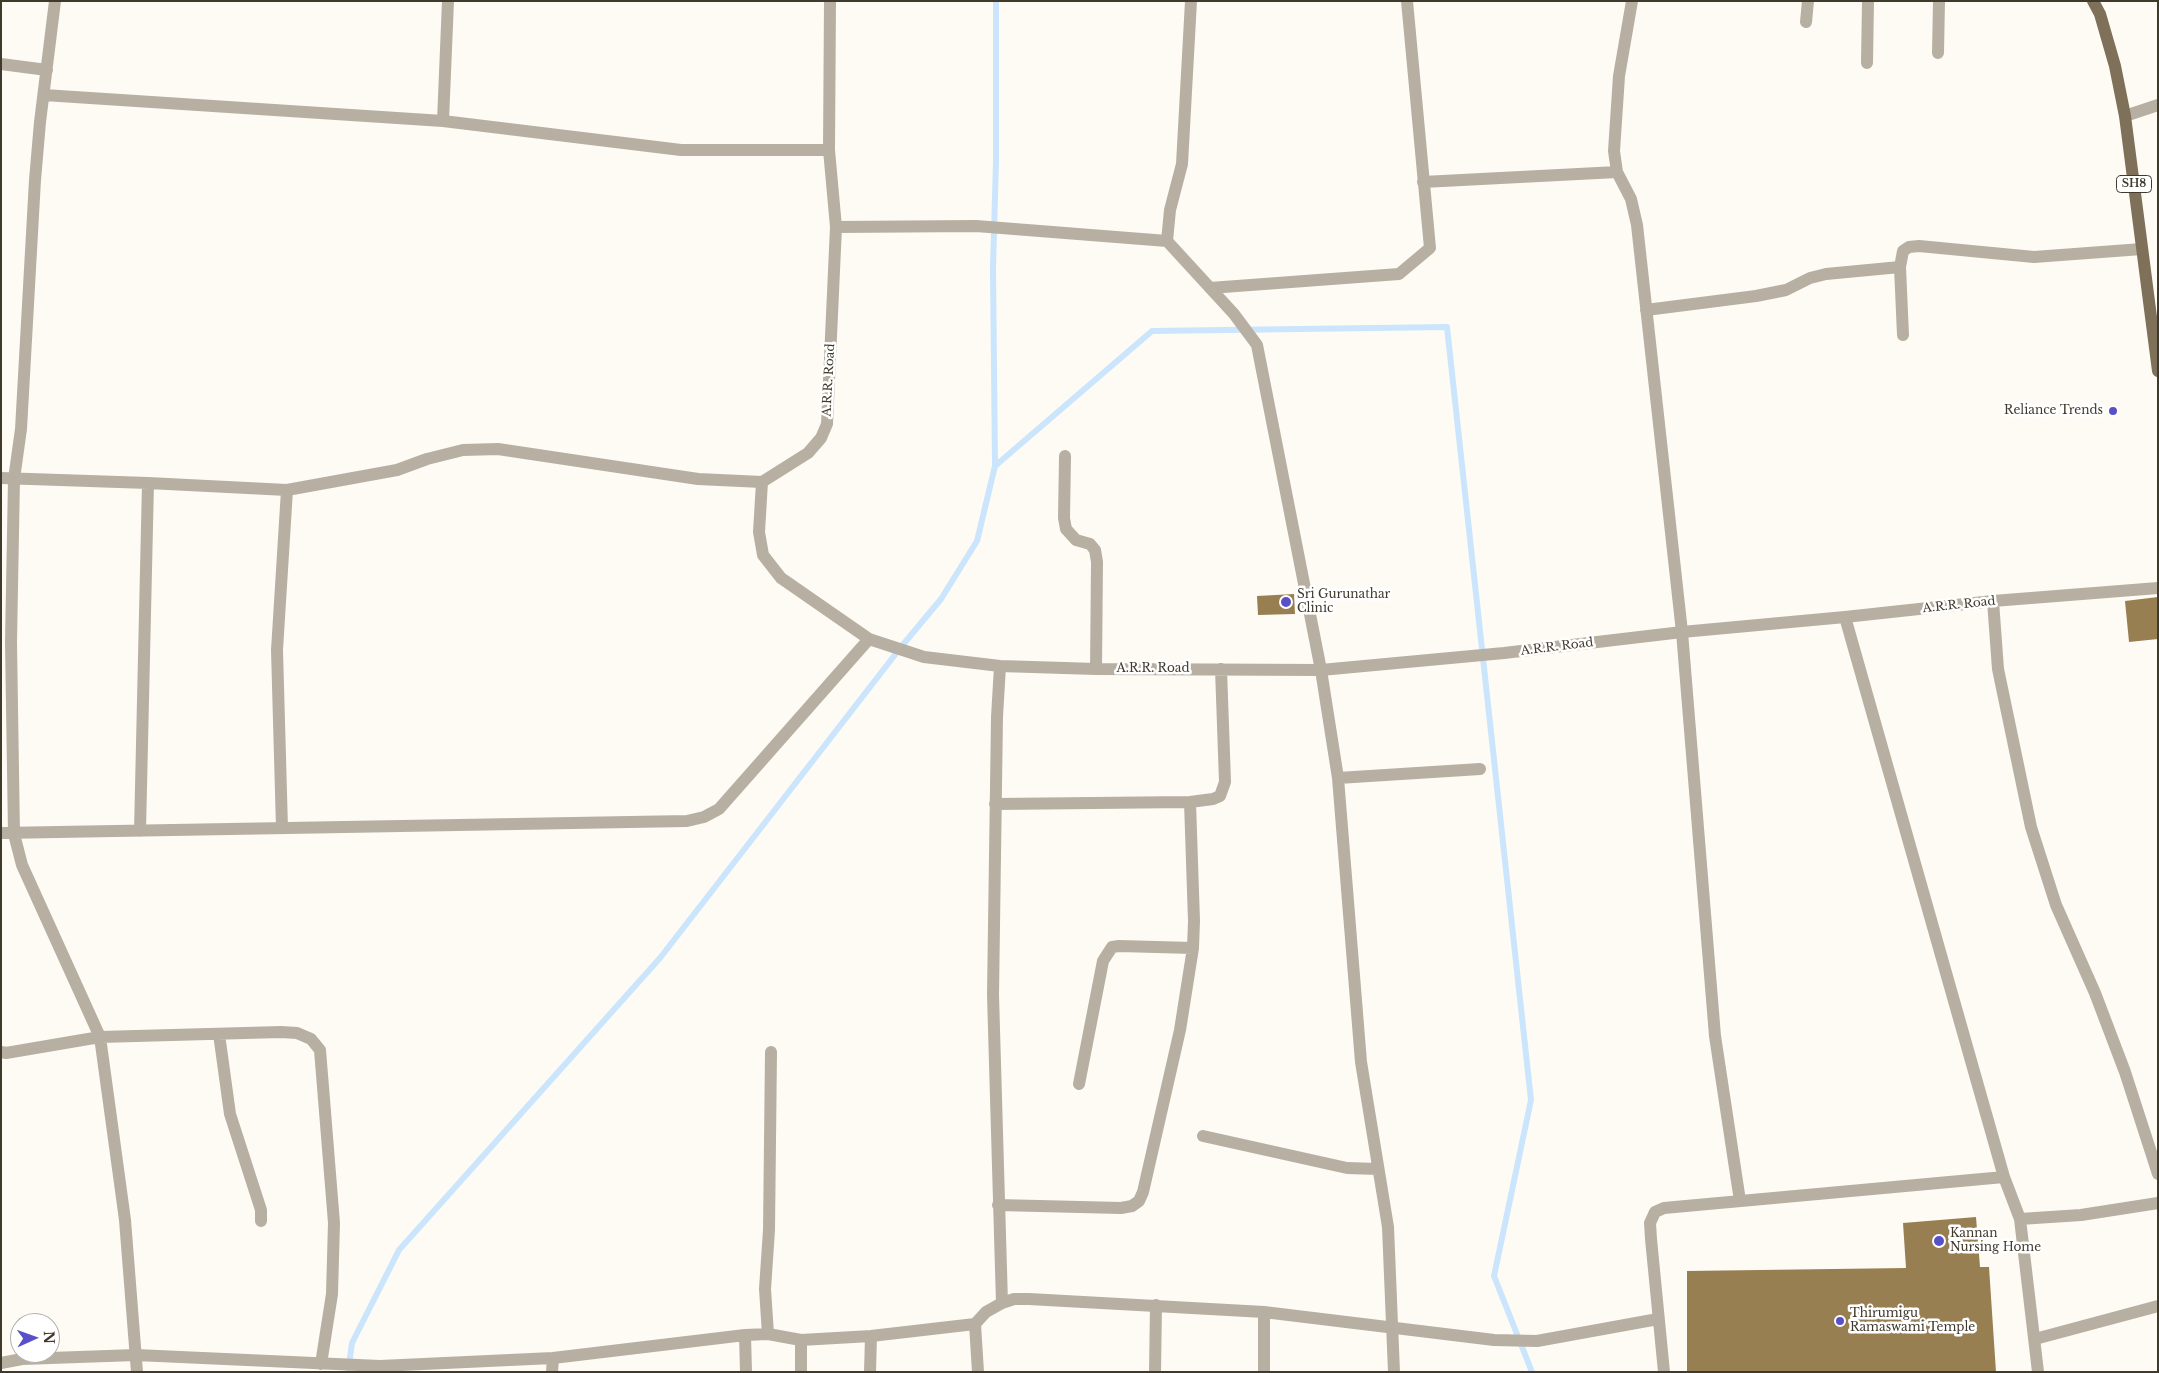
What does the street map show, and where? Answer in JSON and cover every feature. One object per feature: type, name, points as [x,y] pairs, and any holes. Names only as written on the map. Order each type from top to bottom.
[{"type":"main road","name":"SH8","points":[[2093,1],[2100,14],[2115,66],[2125,116],[2158,371]]},
{"type":"street","points":[[55,1],[35,180],[21,429],[8,479],[11,642],[8,833],[100,1037],[125,1220],[137,1372]]},
{"type":"street","points":[[443,121],[448,1]]},
{"type":"street","name":"A.R.R. Road","points":[[830,1],[829,150],[836,227],[827,424],[821,438],[808,453],[762,482],[759,532],[763,555],[781,578],[869,638],[924,657],[1000,666],[1096,669],[1321,670],[1504,653],[1682,632],[1845,618],[1993,601],[2158,588]]},
{"type":"street","points":[[1167,241],[1170,210],[1182,164],[1191,1]]},
{"type":"street","points":[[1210,288],[1399,274],[1430,248],[1407,1]]},
{"type":"street","points":[[1632,1],[1618,76],[1614,151],[1617,172],[1631,199],[1637,225],[1682,632],[1715,1036],[1740,1201]]},
{"type":"street","points":[[1806,22],[1808,1]]},
{"type":"street","points":[[1867,63],[1868,1]]},
{"type":"street","points":[[1938,53],[1939,1]]},
{"type":"street","points":[[1,64],[47,70]]},
{"type":"street","points":[[44,95],[443,121],[681,150],[829,150]]},
{"type":"street","points":[[2125,116],[2158,105]]},
{"type":"street","points":[[1423,182],[1617,172]]},
{"type":"street","points":[[836,227],[976,226],[1167,241],[1234,314],[1257,345],[1321,670],[1338,778],[1361,1062],[1388,1227],[1394,1372]]},
{"type":"street","points":[[1902,335],[1900,267],[1903,250],[1909,247],[1919,246],[2034,257],[2142,249]]},
{"type":"street","points":[[1646,310],[1763,295],[1786,290],[1810,278],[1826,274],[1900,267]]},
{"type":"street","points":[[8,479],[148,483],[287,490],[397,470],[427,459],[463,450],[498,449],[698,480],[762,482]]},
{"type":"street","points":[[1065,456],[1064,518],[1066,529],[1076,540],[1090,544],[1095,550],[1096,669]]},
{"type":"street","points":[[140,831],[148,483]]},
{"type":"street","points":[[282,828],[278,650],[287,490]]},
{"type":"street","points":[[1993,601],[1998,669],[2031,827],[2056,905],[2096,993],[2158,1174]]},
{"type":"street","points":[[1845,618],[2004,1178],[2020,1219],[2038,1372]]},
{"type":"street","points":[[8,833],[687,821],[704,818],[719,809],[869,638]]},
{"type":"street","points":[[1000,666],[997,717],[992,995],[1002,1303]]},
{"type":"street","points":[[995,804],[1190,802],[1213,799],[1220,796],[1225,782],[1221,669]]},
{"type":"street","points":[[1338,778],[1480,770]]},
{"type":"street","points":[[998,1206],[1121,1208],[1132,1206],[1139,1200],[1143,1192],[1180,1030],[1193,948],[1194,921],[1190,802]]},
{"type":"street","points":[[1079,1084],[1103,961],[1112,947],[1193,948]]},
{"type":"street","points":[[1,1052],[6,1053],[100,1037],[297,1033],[312,1039],[320,1050],[334,1223],[332,1294],[327,1364]]},
{"type":"street","points":[[219,1034],[230,1114],[261,1210],[261,1221]]},
{"type":"street","points":[[768,1334],[766,1289],[769,1230],[771,1052]]},
{"type":"street","points":[[1203,1136],[1348,1168],[1378,1169]]},
{"type":"street","points":[[1664,1372],[1650,1223],[1655,1212],[1664,1208],[2004,1178]]},
{"type":"street","points":[[2020,1219],[2081,1215],[2158,1203]]},
{"type":"street","points":[[1,1363],[22,1359],[136,1355],[380,1366],[553,1358],[745,1335],[768,1334],[801,1340],[871,1336],[975,1324],[986,1312],[1002,1303],[1029,1299],[1264,1312],[1392,1326],[1494,1340],[1537,1341],[1658,1319]]},
{"type":"street","points":[[1155,1372],[1156,1305]]},
{"type":"street","points":[[2035,1339],[2158,1306]]},
{"type":"street","points":[[1264,1312],[1264,1372]]},
{"type":"street","points":[[975,1324],[978,1372]]},
{"type":"street","points":[[745,1335],[746,1372]]},
{"type":"street","points":[[870,1372],[871,1336]]},
{"type":"street","points":[[801,1340],[801,1372]]},
{"type":"street","points":[[552,1372],[553,1358]]},
{"type":"building","points":[[1294,594],[1295,614],[1258,615],[1257,596]]},
{"type":"building","points":[[2158,597],[2158,639],[2129,642],[2125,601]]},
{"type":"building","name":"Thirumigu Ramaswami Temple","points":[[1976,1217],[1980,1267],[1989,1267],[1996,1372],[1687,1372],[1687,1271],[1906,1268],[1903,1223]]},
{"type":"waterway","points":[[348,1372],[352,1343],[399,1250],[660,958],[901,647],[941,599],[977,541],[995,466],[993,268],[996,161],[996,1]]},
{"type":"waterway","points":[[995,466],[1152,331],[1447,327],[1531,1100],[1494,1276],[1532,1372]]},
{"type":"place","name":"Reliance Trends","points":[[2113,411]]},
{"type":"place","name":"Sri Gurunathar Clinic","points":[[1286,602]]},
{"type":"place","name":"Kannan Nursing Home","points":[[1939,1241]]},
{"type":"place","name":"Thirumigu Ramaswami Temple","points":[[1840,1321]]}]
